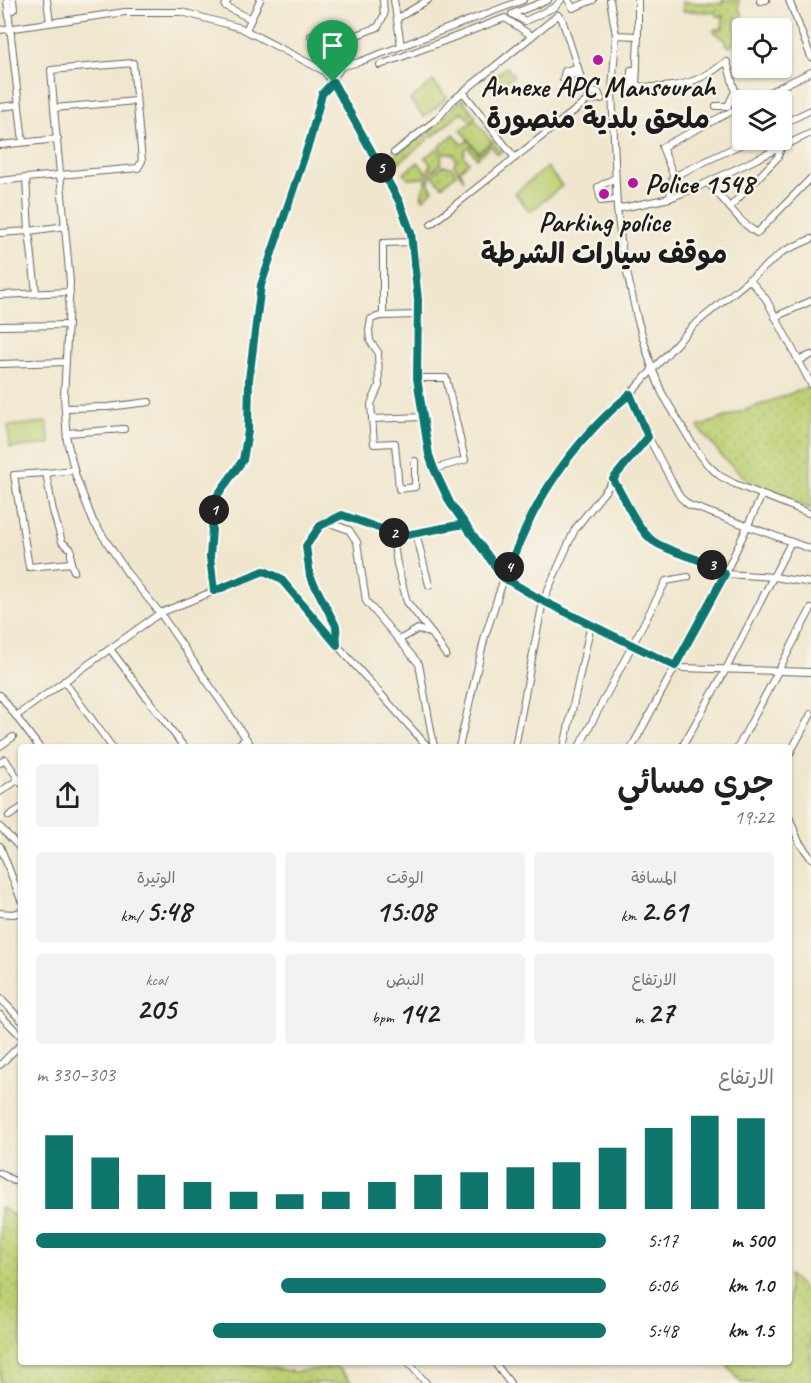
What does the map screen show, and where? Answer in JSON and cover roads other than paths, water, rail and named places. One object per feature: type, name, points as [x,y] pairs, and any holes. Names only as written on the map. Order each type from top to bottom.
[{"type":"street","points":[[7,0],[17,105],[23,142]]},
{"type":"street","points":[[9,12],[14,9],[13,0]]},
{"type":"street","points":[[47,0],[50,23]]},
{"type":"street","points":[[228,0],[225,6],[251,19]]},
{"type":"street","points":[[246,30],[260,0]]},
{"type":"street","points":[[311,36],[331,39],[352,37],[378,27],[384,15],[382,0]]},
{"type":"street","points":[[394,0],[401,46]]},
{"type":"street","points":[[398,18],[428,0]]},
{"type":"street","points":[[512,14],[561,0]]},
{"type":"street","points":[[568,0],[573,8],[593,0]]},
{"type":"street","points":[[610,0],[616,35],[612,91],[616,209],[637,318],[652,368],[662,393],[693,445],[707,464],[720,476],[811,514]]},
{"type":"street","points":[[638,0],[637,70],[631,70],[631,86],[652,88],[679,85],[706,75],[727,62],[735,91],[728,105],[716,106]]},
{"type":"street","points":[[789,0],[810,53]]},
{"type":"street","points":[[323,70],[341,67],[401,46],[518,1]]},
{"type":"street","points":[[502,7],[525,21],[552,2]]},
{"type":"street","points":[[431,224],[515,158],[587,97],[562,19],[552,2]]},
{"type":"street","points":[[0,30],[124,12],[182,12],[246,30],[323,70],[333,82],[399,201],[411,233],[418,315],[417,378],[429,455],[450,503],[504,578],[543,601],[675,666],[725,671],[811,672]]},
{"type":"street","points":[[394,153],[437,119],[452,101],[558,15]]},
{"type":"street","points":[[380,65],[505,18],[532,36]]},
{"type":"street","points":[[616,35],[638,36]]},
{"type":"street","points":[[323,70],[331,39]]},
{"type":"street","points":[[0,181],[26,178],[62,175],[138,168],[142,161],[132,63],[51,70],[62,175],[70,292],[65,408],[67,433],[74,470],[93,521],[128,574],[160,613],[250,744]]},
{"type":"street","points":[[214,591],[210,557],[214,500],[243,460],[248,431],[249,379],[261,285],[310,140],[322,94],[333,82],[341,67]]},
{"type":"street","points":[[774,90],[811,72]]},
{"type":"street","points":[[463,92],[515,158]]},
{"type":"street","points":[[54,108],[136,101]]},
{"type":"street","points":[[0,107],[17,105]]},
{"type":"street","points":[[792,119],[811,110]]},
{"type":"street","points":[[670,198],[673,177],[662,147],[732,111]]},
{"type":"street","points":[[792,142],[811,133]]},
{"type":"street","points":[[0,145],[58,139]]},
{"type":"street","points":[[673,177],[732,149]]},
{"type":"street","points":[[616,209],[670,198],[708,183],[777,150]]},
{"type":"street","points":[[730,207],[778,157],[780,150]]},
{"type":"street","points":[[26,178],[36,292]]},
{"type":"street","points":[[615,178],[598,186],[601,201],[616,200]]},
{"type":"street","points":[[708,183],[722,196],[734,214],[757,233],[811,178]]},
{"type":"street","points":[[0,233],[66,226]]},
{"type":"street","points":[[460,744],[485,636],[504,578],[525,528],[551,481],[587,435],[630,394],[693,326],[784,251],[811,239]]},
{"type":"street","points":[[383,316],[383,243],[413,242]]},
{"type":"street","points":[[749,279],[766,299],[811,383]]},
{"type":"street","points":[[0,295],[70,292]]},
{"type":"street","points":[[776,317],[811,301]]},
{"type":"street","points":[[415,461],[415,487],[399,489],[395,443],[374,444],[371,404],[379,386],[378,352],[370,341],[369,330],[371,319],[383,316],[418,315]]},
{"type":"street","points":[[0,326],[68,325]]},
{"type":"street","points":[[798,361],[811,355]]},
{"type":"street","points":[[0,364],[66,362]]},
{"type":"street","points":[[417,378],[446,378],[465,460],[434,469]]},
{"type":"street","points":[[630,394],[648,437],[681,497],[689,505],[811,549]]},
{"type":"street","points":[[65,408],[108,407],[149,402]]},
{"type":"street","points":[[372,419],[423,417]]},
{"type":"street","points":[[67,433],[124,429]]},
{"type":"street","points":[[516,744],[543,601],[575,529],[648,437]]},
{"type":"street","points":[[70,563],[29,567],[14,475],[74,470]]},
{"type":"street","points":[[46,473],[53,511],[62,542],[71,549],[70,563],[74,571]]},
{"type":"street","points":[[613,479],[646,534],[665,547],[711,564],[725,574],[774,577],[811,583]]},
{"type":"street","points":[[634,744],[725,574],[762,495]]},
{"type":"street","points":[[337,645],[336,626],[310,576],[306,546],[320,526],[342,515],[401,536],[464,524]]},
{"type":"street","points":[[327,522],[349,530],[357,542],[366,601],[419,664],[433,744]]},
{"type":"street","points":[[392,533],[407,602],[433,634],[446,655]]},
{"type":"street","points":[[416,533],[429,585]]},
{"type":"street","points":[[684,744],[725,671],[791,542]]},
{"type":"street","points":[[16,716],[160,613],[264,571],[280,578],[425,744]]},
{"type":"street","points":[[581,744],[666,581],[688,577]]},
{"type":"street","points":[[740,744],[811,609]]},
{"type":"street","points":[[565,744],[591,624]]},
{"type":"street","points":[[399,640],[418,629],[433,634]]},
{"type":"street","points":[[110,649],[182,744]]},
{"type":"street","points":[[64,681],[110,744]]},
{"type":"street","points":[[0,695],[37,744]]},
{"type":"street","points":[[792,749],[811,714]]},
{"type":"street","points":[[0,746],[13,737]]},
{"type":"street","points":[[240,744],[246,739]]},
{"type":"street","points":[[0,753],[2,761],[18,779]]},
{"type":"street","points":[[0,792],[18,782]]},
{"type":"street","points":[[9,816],[18,810]]},
{"type":"street","points":[[792,824],[800,842],[811,858]]},
{"type":"street","points":[[0,827],[18,846]]},
{"type":"street","points":[[0,846],[18,892]]},
{"type":"street","points":[[0,913],[18,913]]},
{"type":"street","points":[[0,998],[18,1017]]},
{"type":"street","points":[[0,1015],[18,1033]]},
{"type":"street","points":[[0,1065],[18,1047]]},
{"type":"street","points":[[0,1173],[14,1181],[18,1180]]},
{"type":"street","points":[[411,1365],[426,1383]]},
{"type":"street","points":[[496,1365],[510,1383]]},
{"type":"place","name":"Annexe APC Mansourah ملحق بلدية منصورة","points":[[598,60]]},
{"type":"place","name":"Police 1548","points":[[633,183]]},
{"type":"place","name":"Parking police موقف سيارات الشرطة","points":[[604,194]]}]
